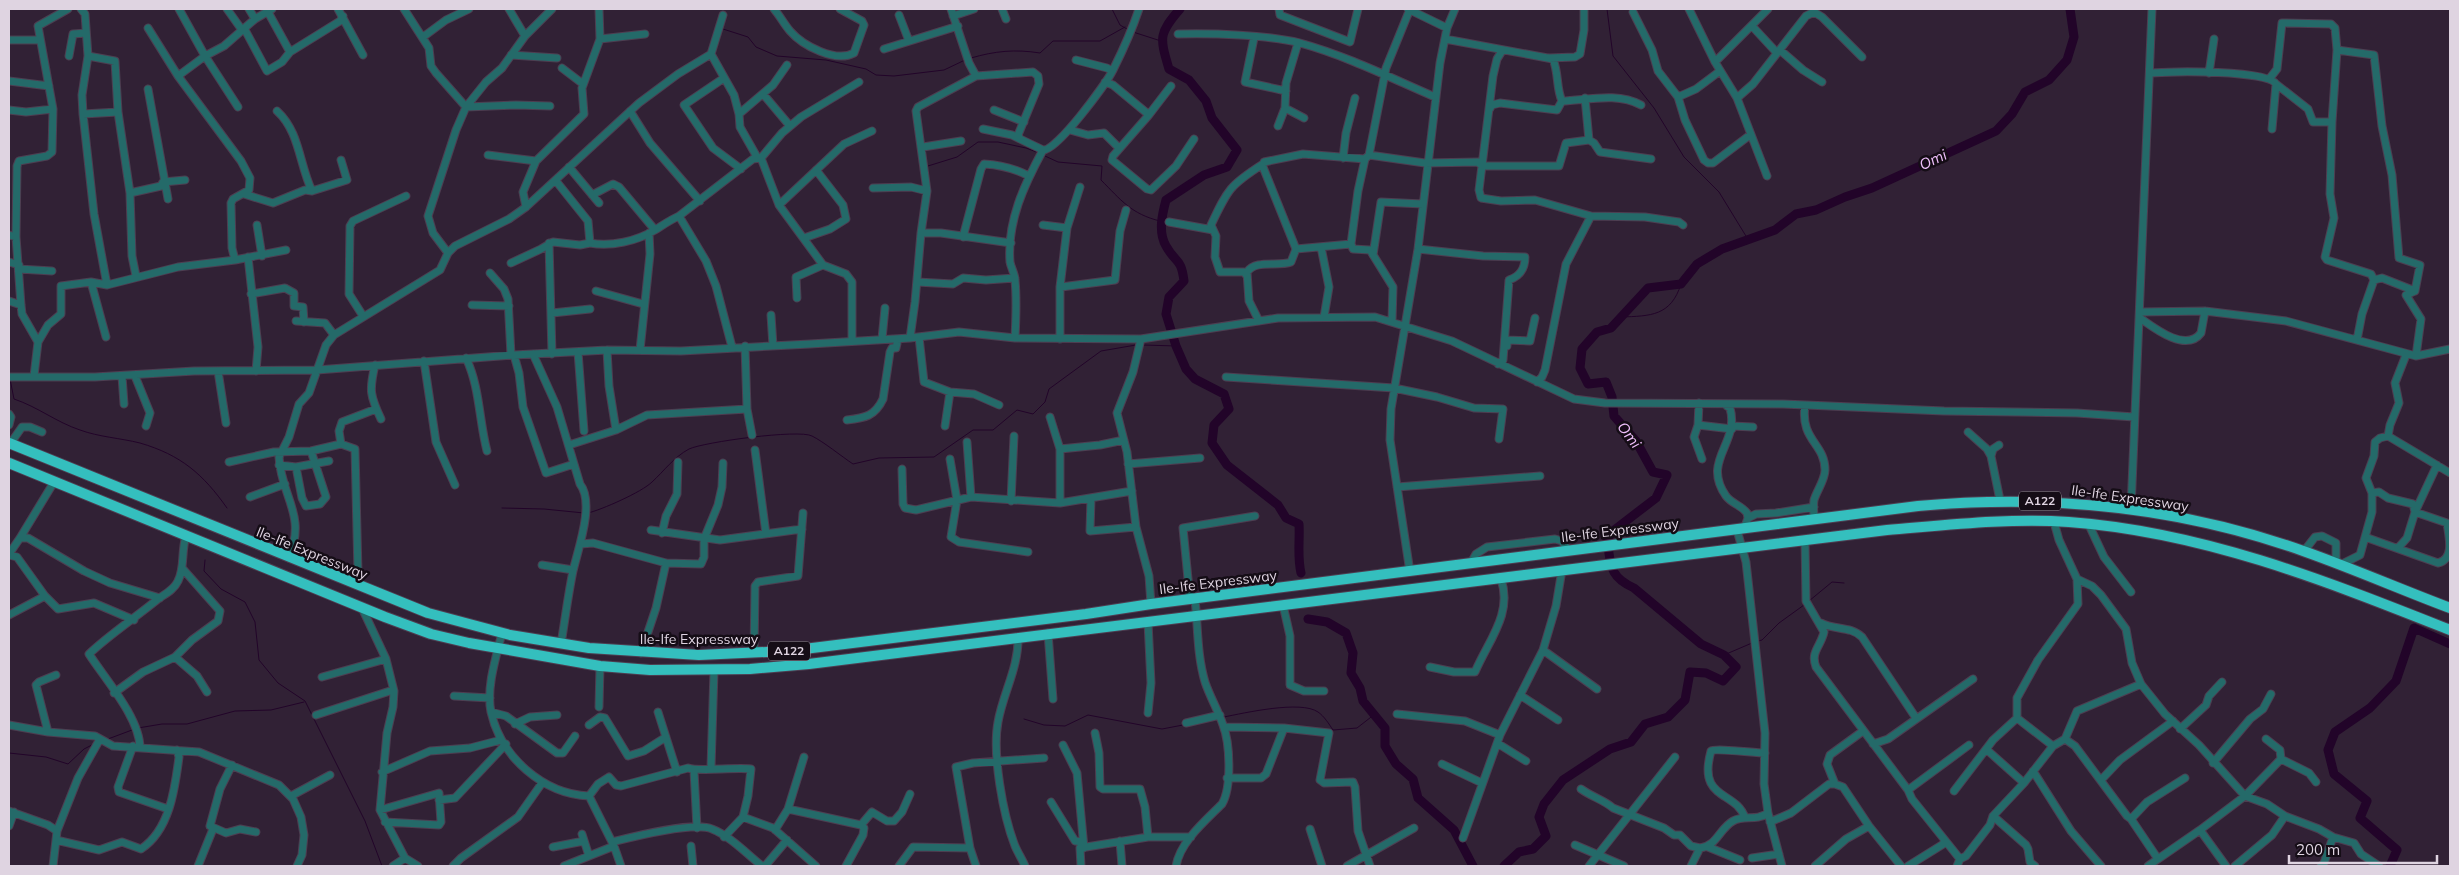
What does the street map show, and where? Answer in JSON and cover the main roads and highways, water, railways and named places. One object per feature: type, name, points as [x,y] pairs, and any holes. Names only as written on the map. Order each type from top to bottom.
[{"type":"highway","name":"Ile-Ife Expressway","points":[[10,443],[288,558],[428,613],[502,633],[561,644],[641,653],[709,655],[754,653],[1086,614],[1150,604],[1918,506],[2000,500],[2067,502],[2131,509],[2213,525],[2304,551],[2450,608]]},
{"type":"highway","name":"A122","points":[[9,463],[362,608],[431,634],[498,649],[600,666],[675,671],[714,671],[832,661],[1887,530],[2003,521],[2089,525],[2176,537],[2227,549],[2316,578],[2450,630]]},
{"type":"highway","points":[[1456,566],[1459,583]]},
{"type":"highway","points":[[1256,591],[1262,607]]},
{"type":"waterway","points":[[1112,9],[1120,25],[1127,29]]},
{"type":"waterway","points":[[1180,9],[1164,31],[1163,43],[1169,69],[1189,80],[1206,101],[1212,118],[1237,150],[1227,167],[1204,175],[1166,200],[1162,217],[1162,235],[1166,246],[1180,264],[1184,281],[1169,297],[1166,314],[1176,346],[1186,369],[1195,379],[1224,394],[1229,409],[1214,425],[1212,443],[1227,465],[1278,505],[1286,518],[1299,524],[1301,573]]},
{"type":"waterway","points":[[1607,9],[1613,56],[1654,108],[1684,157],[1719,192],[1749,241]]},
{"type":"waterway","name":"Omi","points":[[1504,866],[1519,852],[1533,849],[1546,836],[1539,817],[1544,804],[1563,780],[1610,749],[1631,742],[1645,724],[1668,717],[1685,700],[1690,672],[1706,673],[1723,681],[1736,667],[1724,655],[1701,644],[1634,588],[1620,579],[1613,569],[1607,540],[1613,531],[1656,498],[1667,475],[1653,472],[1636,441],[1614,416],[1612,397],[1606,382],[1588,384],[1580,368],[1582,349],[1597,332],[1611,328],[1648,288],[1681,284],[1697,264],[1722,249],[1775,230],[1796,214],[1816,210],[1872,188],[1996,131],[2012,114],[2025,92],[2049,80],[2067,60],[2074,37],[2070,9]]},
{"type":"waterway","points":[[971,58],[1005,51],[1040,53],[1053,41],[1100,41],[1125,27]]},
{"type":"waterway","points":[[723,29],[748,37],[756,47],[777,56],[826,60],[866,69],[876,75],[894,76],[944,70],[965,60]]},
{"type":"waterway","points":[[1133,32],[1161,41]]},
{"type":"waterway","points":[[928,166],[957,157],[978,142],[998,142],[1039,153]]},
{"type":"waterway","points":[[1045,156],[1058,162],[1102,166],[1101,180],[1121,200],[1141,214],[1160,221]]},
{"type":"waterway","points":[[1621,317],[1651,315],[1666,308],[1672,303],[1681,284]]},
{"type":"waterway","points":[[588,513],[640,491],[689,449],[731,440],[771,435],[804,434],[812,436],[827,445],[853,464],[879,458],[934,457],[973,430],[993,430],[1017,410],[1033,414],[1045,402],[1049,389],[1101,351],[1136,345]]},
{"type":"waterway","points":[[1143,345],[1176,346]]},
{"type":"waterway","points":[[10,379],[14,399],[71,427],[102,436],[140,443],[168,453],[200,476],[227,508]]},
{"type":"waterway","points":[[502,508],[544,509],[584,513]]},
{"type":"waterway","points":[[205,560],[204,571],[221,589],[245,602],[255,622],[259,660],[278,683],[305,701],[365,821],[382,866]]},
{"type":"waterway","points":[[1809,601],[1832,582],[1844,583]]},
{"type":"waterway","points":[[1758,641],[1762,640],[1779,623],[1804,605]]},
{"type":"waterway","points":[[1308,619],[1327,622],[1346,633],[1353,653],[1351,673],[1360,688],[1363,701],[1385,728],[1385,746],[1396,764],[1413,779],[1418,798],[1454,830],[1473,866]]},
{"type":"waterway","points":[[2390,866],[2397,850],[2360,818],[2367,801],[2334,774],[2328,750],[2335,732],[2370,708],[2396,681],[2414,628],[2450,644]]},
{"type":"waterway","points":[[1724,655],[1752,643]]},
{"type":"waterway","points":[[138,728],[162,724],[187,724],[235,711],[271,710],[304,702]]},
{"type":"waterway","points":[[1224,717],[1272,708],[1299,707],[1318,712],[1333,730],[1357,728],[1375,714]]},
{"type":"waterway","points":[[1024,719],[1044,725],[1065,726],[1088,715],[1162,729],[1183,725]]},
{"type":"waterway","points":[[108,739],[132,730]]},
{"type":"waterway","points":[[9,753],[46,757],[68,764],[84,749],[92,745]]}]
